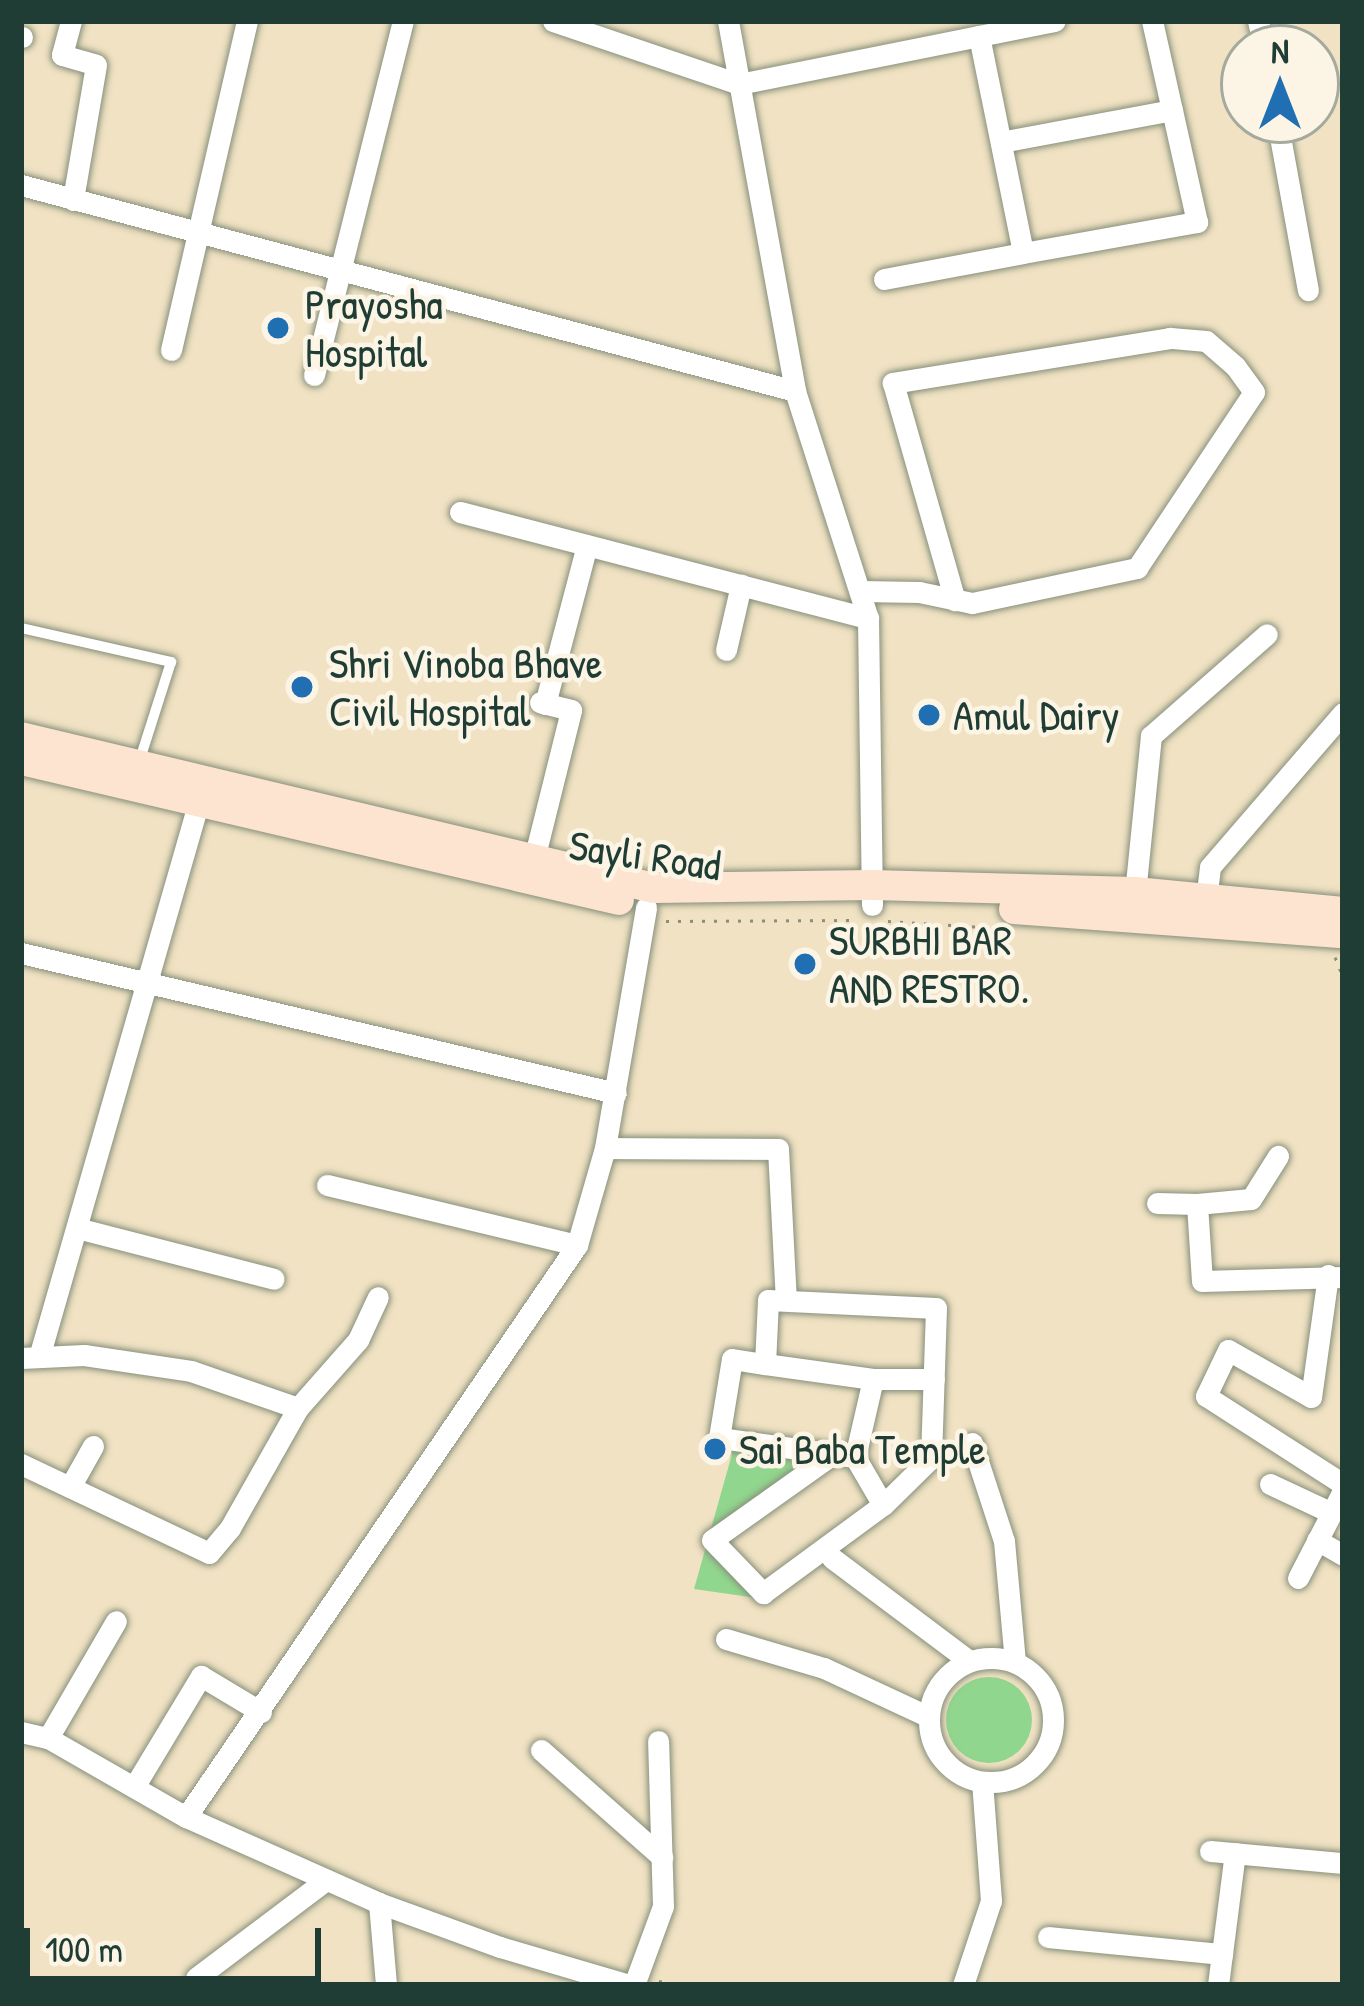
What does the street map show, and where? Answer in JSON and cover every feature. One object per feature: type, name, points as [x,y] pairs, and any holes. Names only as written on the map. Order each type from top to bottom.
[{"type":"main road","points":[[21,737],[135,775],[532,869],[674,890],[872,895]]},
{"type":"main road","name":"Sayli Road","points":[[21,760],[135,775],[199,802],[532,869],[646,907],[872,895],[1134,904],[1205,911],[1339,944]]},
{"type":"main road","points":[[1205,911],[1343,912]]},
{"type":"street","points":[[71,21],[62,55],[96,64],[73,200]]},
{"type":"street","points":[[170,350],[247,21]]},
{"type":"street","points":[[314,375],[403,21]]},
{"type":"street","points":[[553,21],[739,84],[1055,21]]},
{"type":"street","points":[[728,21],[795,391],[868,618],[872,895]]},
{"type":"street","points":[[884,279],[1197,222],[1152,21]]},
{"type":"street","points":[[979,36],[1023,253]]},
{"type":"street","points":[[1001,142],[1172,110]]},
{"type":"street","points":[[1281,144],[1308,290]]},
{"type":"street","points":[[21,185],[795,391]]},
{"type":"street","points":[[860,591],[972,603],[1137,568],[1254,392],[1235,366],[1206,341],[1170,338],[893,383],[955,599]]},
{"type":"street","points":[[460,512],[868,618]]},
{"type":"street","points":[[532,869],[571,710],[542,703],[587,545]]},
{"type":"street","points":[[726,650],[741,585]]},
{"type":"street","points":[[1134,904],[1151,736],[1267,634]]},
{"type":"street","points":[[1205,911],[1210,867],[1343,713]]},
{"type":"street","points":[[199,802],[77,1228],[30,1358],[84,1355],[191,1371],[298,1408]]},
{"type":"street","points":[[186,1817],[577,1245],[605,1148],[646,907]]},
{"type":"street","points":[[21,953],[616,1094]]},
{"type":"street","points":[[605,1148],[778,1149],[787,1300]]},
{"type":"street","points":[[1157,1203],[1251,1199],[1277,1156]]},
{"type":"street","points":[[327,1185],[577,1245]]},
{"type":"street","points":[[1197,1204],[1202,1281],[1336,1276],[1311,1397],[1228,1350],[1206,1396],[1343,1488],[1298,1578]]},
{"type":"street","points":[[77,1228],[274,1279]]},
{"type":"street","points":[[21,1464],[209,1553],[230,1528],[298,1408],[358,1340],[378,1297]]},
{"type":"street","points":[[765,1364],[768,1300],[936,1308],[931,1458],[883,1505],[763,1593],[712,1540],[844,1455],[873,1379]]},
{"type":"street","points":[[883,1505],[844,1455],[719,1438],[732,1359],[873,1379],[934,1379]]},
{"type":"street","points":[[972,1443],[1004,1541],[1015,1663]]},
{"type":"street","points":[[70,1487],[93,1446]]},
{"type":"street","points":[[1270,1484],[1330,1512]]},
{"type":"street","points":[[1317,1540],[1343,1555]]},
{"type":"street","points":[[832,1558],[969,1661]]},
{"type":"street","points":[[49,1738],[116,1621]]},
{"type":"street","points":[[726,1639],[824,1668],[929,1717]]},
{"type":"street","points":[[989,1658],[1015,1663],[1043,1686],[1052,1705],[1048,1746],[1021,1775],[982,1782],[946,1764],[934,1748],[929,1717],[937,1688],[969,1661],[989,1658]]},
{"type":"street","points":[[134,1787],[201,1676],[261,1712]]},
{"type":"street","points":[[21,1732],[49,1738],[186,1817],[379,1903],[500,1947],[632,1985],[663,1906],[658,1741]]},
{"type":"street","points":[[542,1750],[662,1857]]},
{"type":"street","points":[[963,1985],[991,1901],[982,1782]]},
{"type":"street","points":[[1210,1851],[1343,1863]]},
{"type":"street","points":[[1218,1985],[1235,1853]]},
{"type":"street","points":[[196,1978],[326,1880]]},
{"type":"street","points":[[379,1903],[386,1985]]},
{"type":"street","points":[[1048,1937],[1222,1954]]},
{"type":"lane","points":[[21,628],[171,662],[135,775]]},
{"type":"path","points":[[1339,944],[1343,977]]},
{"type":"green space","points":[[736,1440],[833,1454],[713,1539],[764,1599],[694,1589]]},
{"type":"green space","points":[[989,1677],[1005,1680],[1019,1690],[1029,1704],[1029,1736],[1019,1750],[1005,1760],[989,1763],[973,1760],[959,1750],[949,1736],[946,1720],[949,1704],[959,1690],[973,1680]]},
{"type":"place","name":"Prayosha Hospital","points":[[278,328]]},
{"type":"place","name":"Shri Vinoba Bhave Civil Hospital","points":[[302,687]]},
{"type":"place","name":"Amul Dairy","points":[[929,715]]},
{"type":"place","name":"SURBHI BAR AND RESTRO.","points":[[805,964]]},
{"type":"place","name":"Sai Baba Temple","points":[[715,1449]]}]
